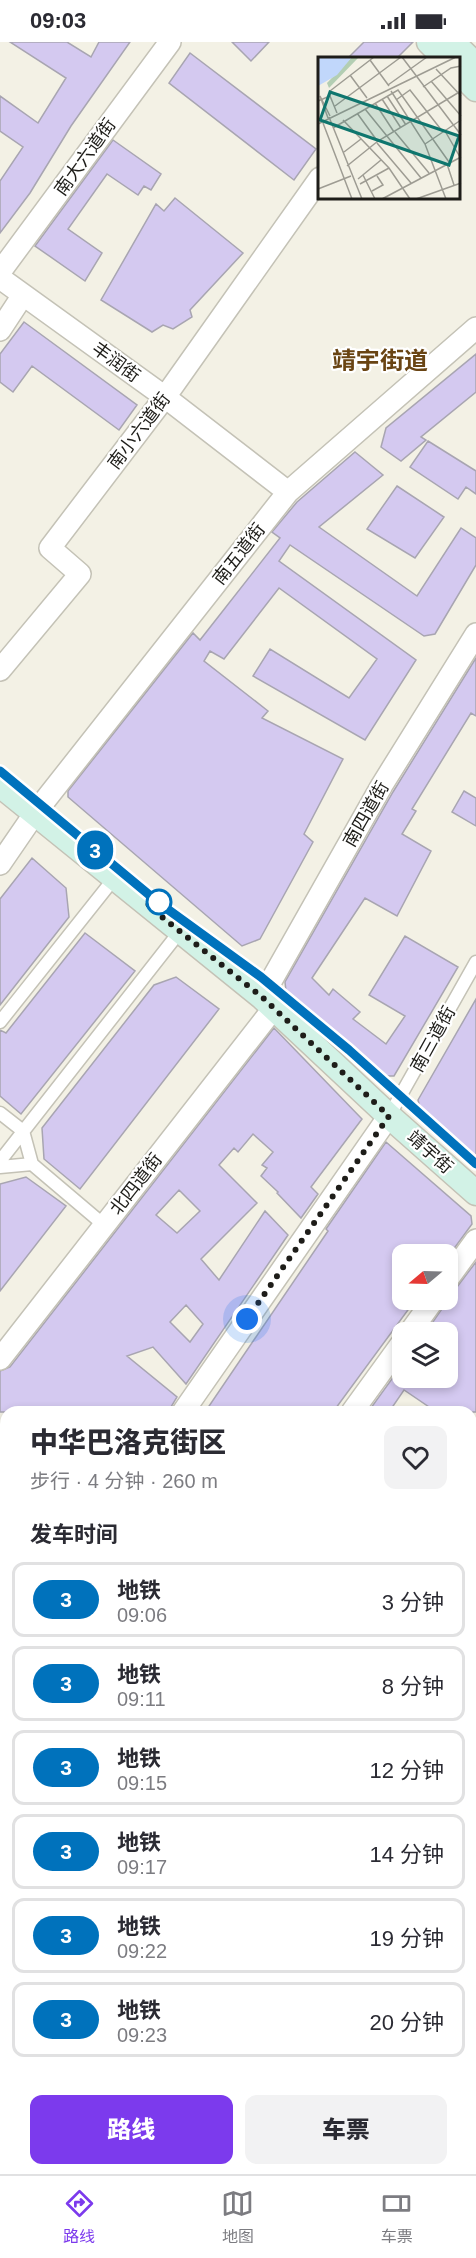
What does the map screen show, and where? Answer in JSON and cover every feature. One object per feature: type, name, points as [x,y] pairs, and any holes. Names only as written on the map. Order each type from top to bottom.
[{"type":"main road","points":[[439,50],[456,57]]},
{"type":"main road","points":[[461,59],[476,65]]},
{"type":"main road","points":[[461,75],[476,89]]},
{"type":"main road","name":"靖宇街","points":[[0,784],[267,1003],[476,1193]]},
{"type":"street","name":"南大六道街","points":[[0,272],[170,42]]},
{"type":"street","name":"南小六道街","points":[[0,670],[80,574],[50,548],[165,397],[318,181]]},
{"type":"street","name":"丰润街","points":[[0,278],[165,397],[288,492]]},
{"type":"street","points":[[0,330],[23,295]]},
{"type":"street","name":"南五道街","points":[[0,864],[35,813],[288,492],[476,328]]},
{"type":"street","name":"南四道街","points":[[267,1003],[382,784],[476,634]]},
{"type":"street","points":[[0,1022],[115,877]]},
{"type":"street","points":[[0,1161],[180,931]]},
{"type":"street","name":"南三道街","points":[[389,1116],[476,962]]},
{"type":"street","name":"北四道街","points":[[0,1359],[104,1225],[267,1003]]},
{"type":"street","points":[[0,1113],[23,1131],[32,1164],[104,1225]]},
{"type":"street","points":[[187,1406],[389,1116]]},
{"type":"street","points":[[0,1167],[32,1164]]},
{"type":"street","points":[[458,1265],[476,1240]]},
{"type":"street","points":[[356,1406],[392,1357]]},
{"type":"building","points":[[10,42],[67,42],[91,57],[99,42],[130,42],[71,126],[30,193],[0,233],[0,181],[23,147],[0,131],[0,96],[38,123],[66,78]]},
{"type":"building","points":[[232,42],[269,42],[251,61]]},
{"type":"building","points":[[364,42],[413,42],[398,57],[349,57]]},
{"type":"building","points":[[190,53],[316,149],[294,180],[169,83]]},
{"type":"building","points":[[113,140],[161,174],[151,190],[144,186],[138,195],[107,174],[68,229],[102,253],[85,281],[35,246]]},
{"type":"building","points":[[175,198],[243,253],[190,310],[192,317],[173,329],[163,325],[152,332],[101,300],[156,204],[164,211]]},
{"type":"building","points":[[24,322],[137,405],[119,430],[32,366],[13,392],[0,382],[0,354]]},
{"type":"building","points":[[476,354],[476,392],[421,437],[426,440],[401,461],[381,447],[386,428]]},
{"type":"building","points":[[428,441],[476,471],[476,494],[466,487],[458,499],[410,467]]},
{"type":"building","points":[[355,452],[383,475],[319,527],[417,596],[461,528],[476,538],[476,565],[435,634],[424,636],[290,545],[279,561],[416,660],[365,740],[253,676],[270,649],[349,698],[377,659],[279,588],[224,659],[210,651],[204,661],[268,711],[262,718],[343,759],[304,834],[313,842],[260,939],[242,946],[68,797],[68,791],[193,633],[200,640],[280,538],[272,532],[297,502]]},
{"type":"building","points":[[397,486],[444,517],[415,558],[367,529]]},
{"type":"building","points":[[476,658],[476,716],[471,713],[412,809],[416,811],[402,834],[431,851],[397,916],[365,898],[312,978],[329,995],[333,989],[360,1012],[353,1019],[386,1044],[405,1016],[369,995],[405,936],[458,967],[394,1076],[386,1076],[286,991],[285,982],[393,792]]},
{"type":"building","points":[[464,791],[476,798],[476,826],[452,812]]},
{"type":"building","points":[[32,858],[66,888],[69,917],[0,1005],[0,899]]},
{"type":"building","points":[[85,933],[135,971],[21,1114],[0,1096],[0,1030],[6,1033]]},
{"type":"building","points":[[176,977],[219,1009],[80,1189],[44,1159],[42,1128],[154,985]]},
{"type":"building","points":[[476,999],[476,1170],[424,1125],[418,1100]]},
{"type":"building","points":[[274,1028],[362,1119],[311,1187],[318,1194],[301,1218],[261,1176],[267,1168],[262,1165],[273,1152],[253,1134],[238,1152],[234,1148],[219,1165],[257,1203],[201,1259],[219,1280],[265,1211],[288,1235],[186,1384],[153,1347],[127,1356],[177,1397],[172,1406],[0,1406],[0,1371],[10,1367]],"holes":[[[179,1190],[200,1211],[177,1233],[156,1215]],[[186,1305],[203,1324],[190,1342],[170,1322]]]},
{"type":"building","points":[[386,1142],[471,1216],[472,1224],[457,1244],[392,1244],[392,1310],[408,1310],[399,1322],[392,1322],[392,1332],[337,1406],[209,1406],[328,1231],[326,1229]]},
{"type":"building","points":[[26,1177],[66,1206],[0,1291],[0,1184]]},
{"type":"building","points":[[476,1262],[476,1406],[428,1406],[404,1390],[393,1406],[372,1406],[392,1379],[392,1388],[458,1388],[458,1322],[433,1322],[441,1310],[458,1310],[458,1286]]},
{"type":"metro line","name":"3","points":[[0,771],[159,903],[261,977],[349,1050],[476,1164]]},
{"type":"district","name":"靖宇街道","points":[[380,361]]},
{"type":"route","points":[[159,902],[147,905],[262,997],[389,1116],[247,1319]]}]
